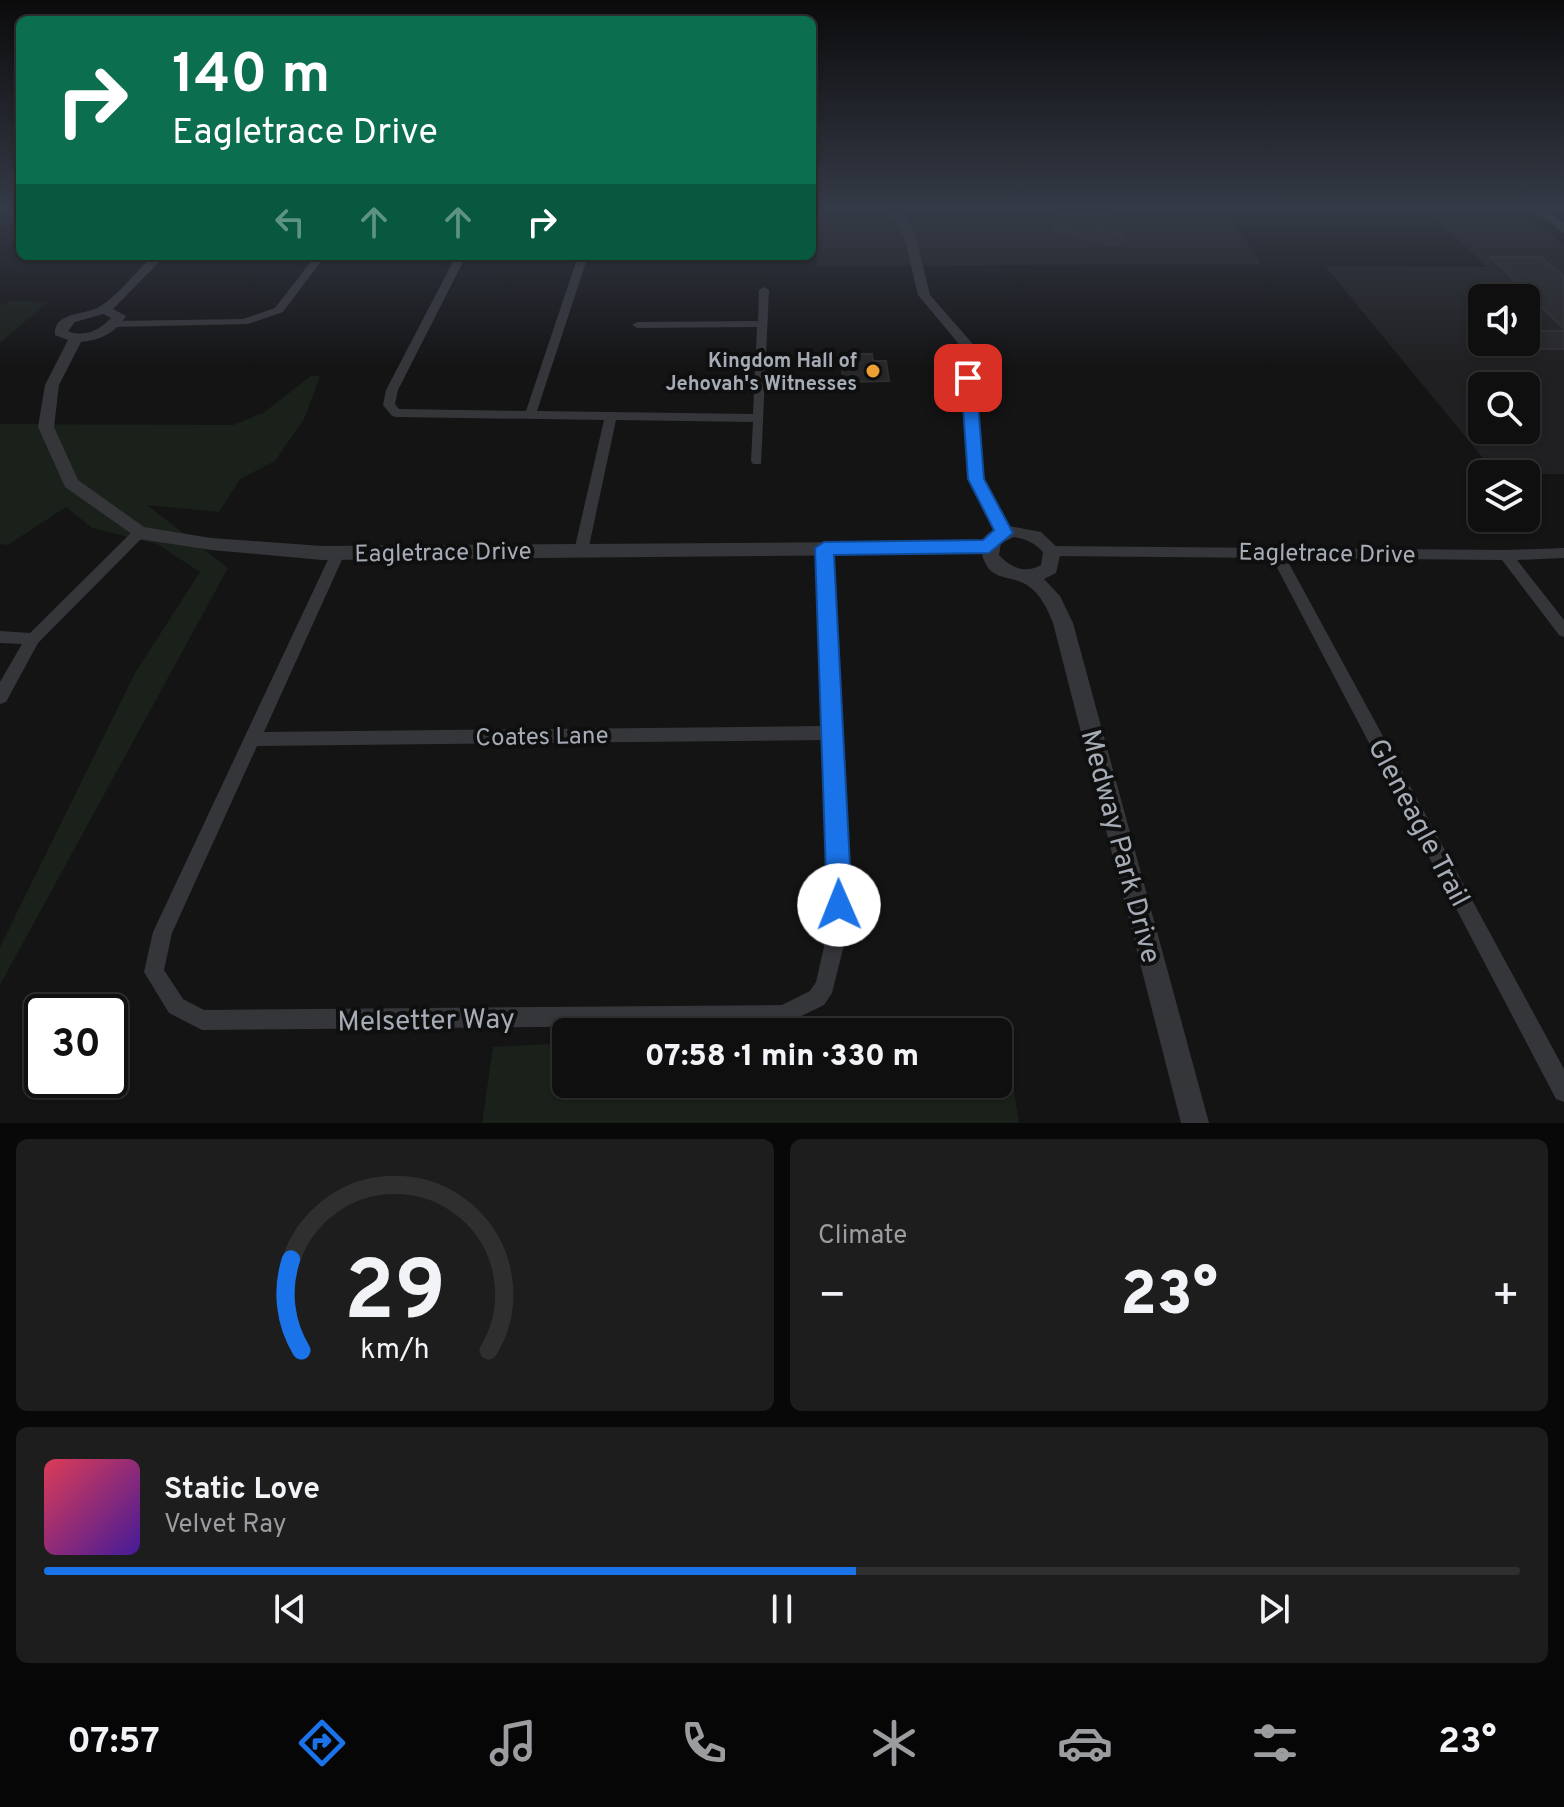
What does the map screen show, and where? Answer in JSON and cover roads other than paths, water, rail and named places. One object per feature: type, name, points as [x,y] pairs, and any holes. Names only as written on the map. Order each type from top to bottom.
[{"type":"street","points":[[104,310],[153,261]]},
{"type":"street","points":[[114,324],[119,316],[116,313],[104,310],[87,312],[64,323],[60,332],[76,338],[96,334],[114,324],[244,322],[279,310],[316,261]]},
{"type":"street","points":[[458,261],[392,390],[389,405],[396,413],[758,418]]},
{"type":"street","points":[[530,416],[581,261]]},
{"type":"street","points":[[916,261],[923,294],[960,332],[965,343],[976,479],[1004,533]]},
{"type":"street","points":[[757,461],[764,290]]},
{"type":"street","points":[[637,325],[763,324]]},
{"type":"street","name":"Eagletrace Drive","points":[[76,338],[52,385],[46,427],[71,483],[139,533],[211,544],[338,553],[989,547]]},
{"type":"street","points":[[581,551],[611,417]]},
{"type":"street","points":[[1024,532],[1036,536],[1052,551],[1050,568],[1031,577],[1006,572],[996,565],[989,547],[993,539],[1004,533],[1024,532]]},
{"type":"street","points":[[0,697],[33,639],[139,533]]},
{"type":"street","name":"Melsetter Way","points":[[338,553],[163,932],[154,972],[176,1006],[202,1020],[783,1015],[817,998],[825,986],[837,937],[839,884],[824,548]]},
{"type":"street","name":"Eagletrace Drive","points":[[1052,551],[1564,553]]},
{"type":"street","name":"Gleneagle Trail","points":[[1276,552],[1564,1091]]},
{"type":"street","points":[[1506,555],[1564,631]]},
{"type":"street","name":"Medway Park Drive","points":[[1031,577],[1053,601],[1063,623],[1195,1123]]},
{"type":"street","points":[[0,637],[33,639]]},
{"type":"street","name":"Coates Lane","points":[[252,739],[832,733]]},
{"type":"place","name":"Kingdom Hall of Jehovah's Witnesses","points":[[873,371]]}]
